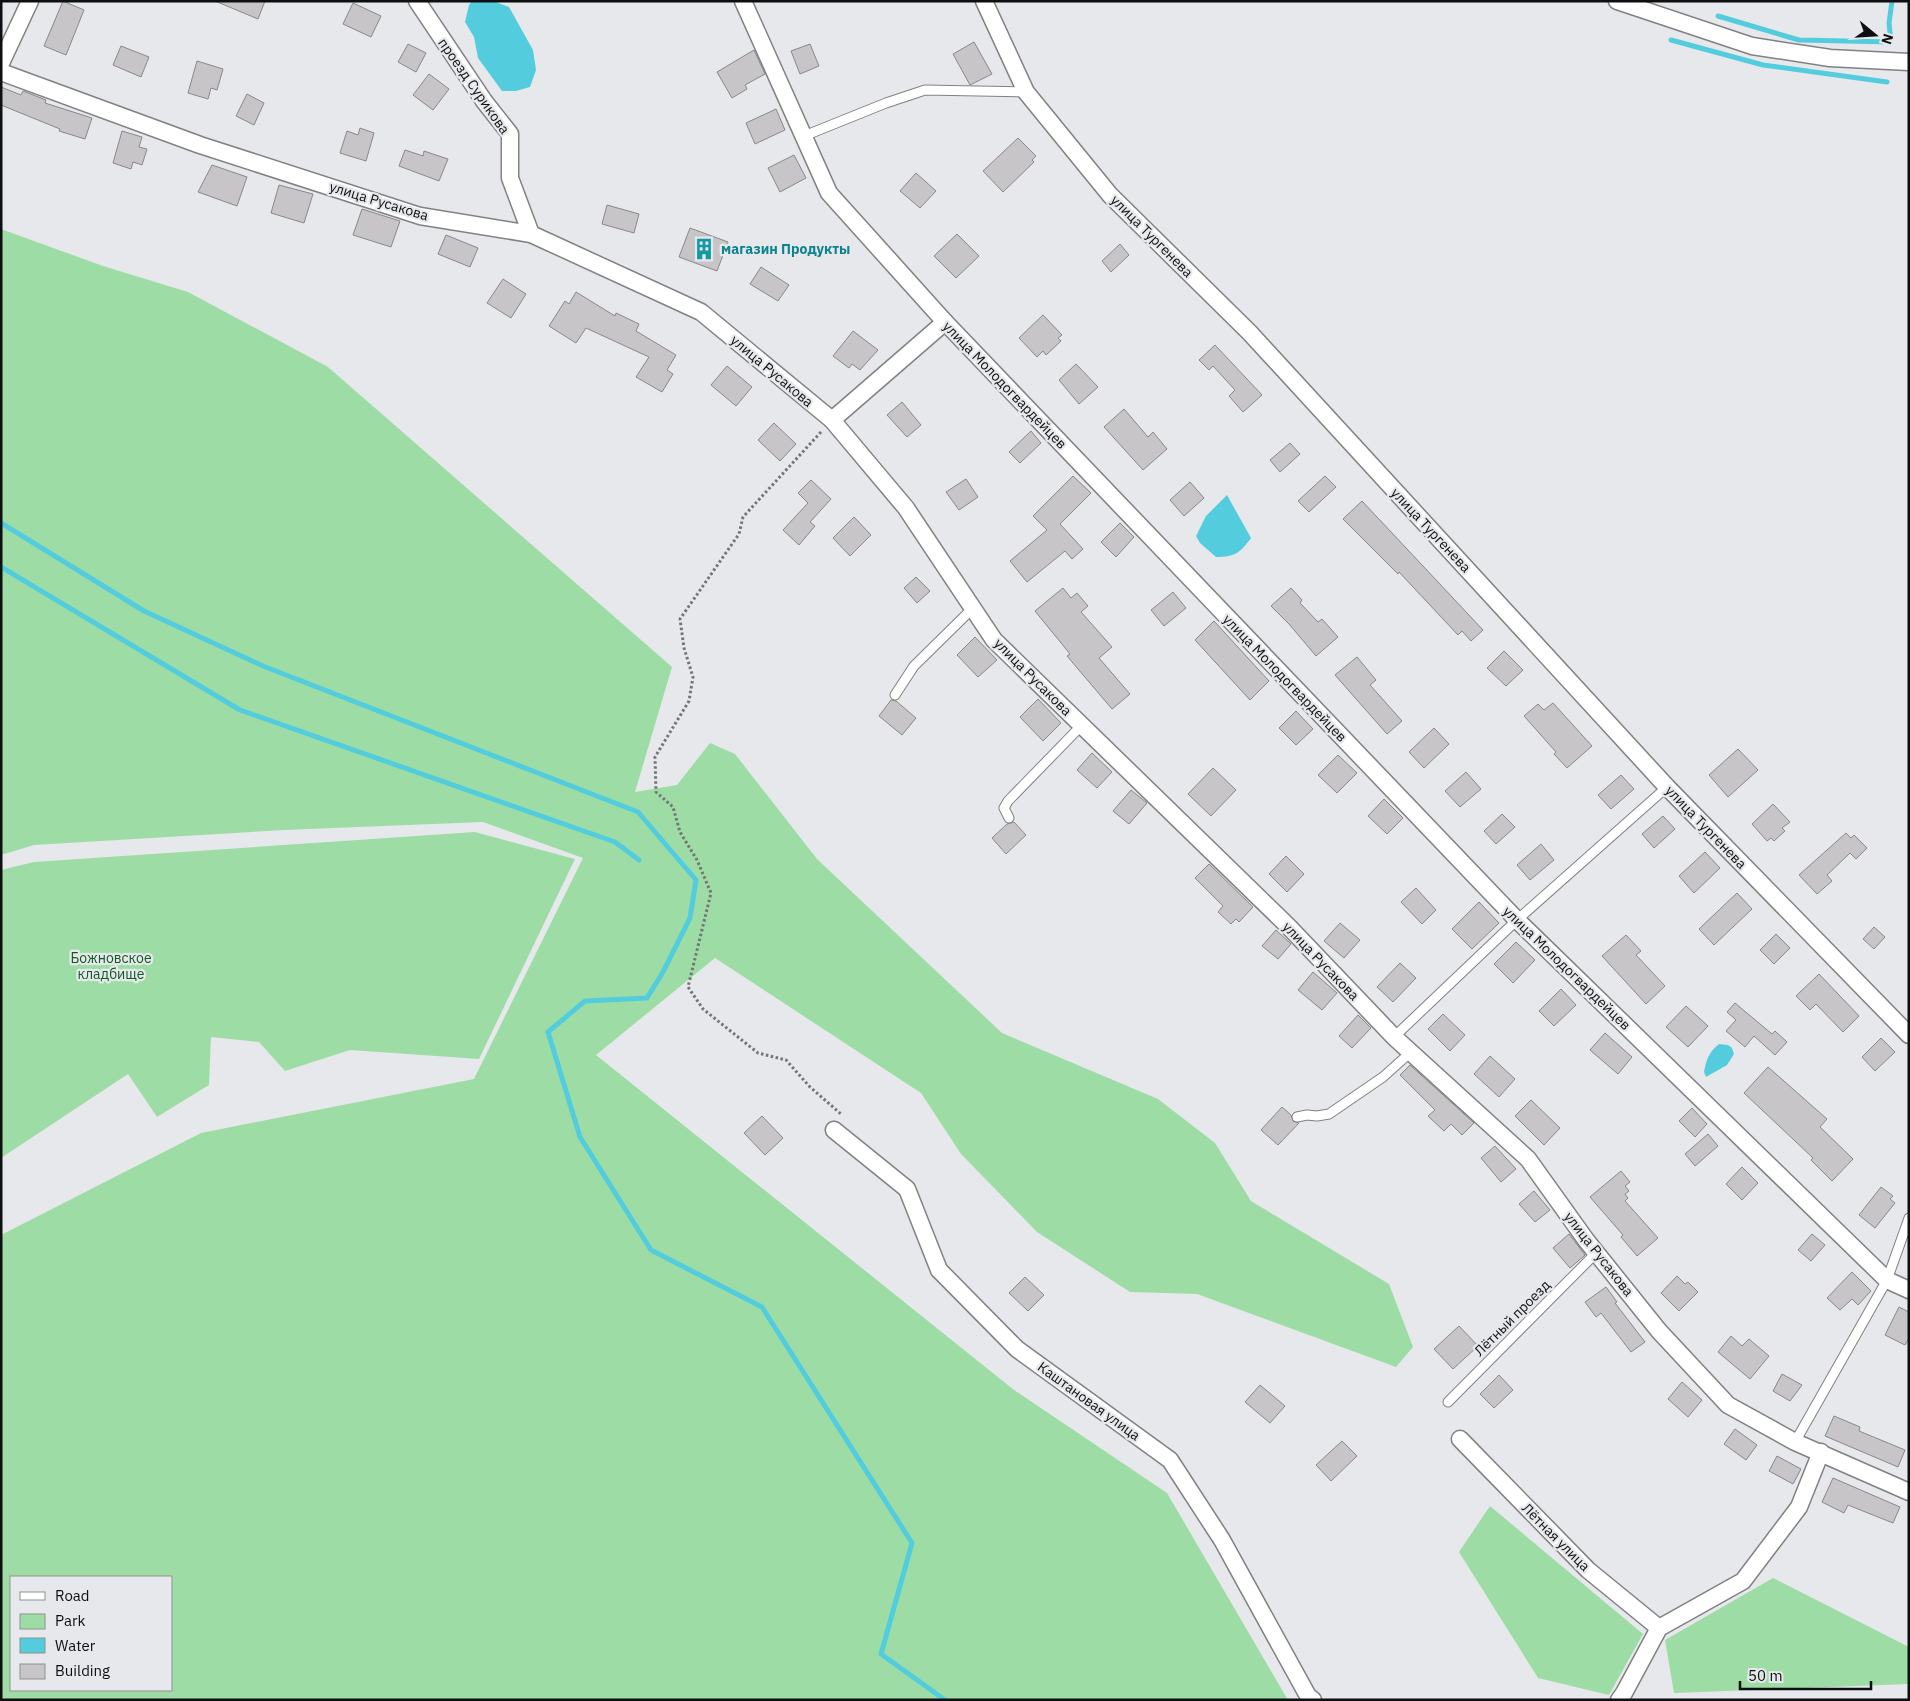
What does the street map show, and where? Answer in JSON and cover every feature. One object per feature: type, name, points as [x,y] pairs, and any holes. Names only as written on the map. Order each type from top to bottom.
[{"type":"street","points":[[1,63],[30,1]]},
{"type":"street","name":"проезд Сурикова","points":[[417,1],[484,101],[510,134],[510,178],[531,234]]},
{"type":"street","name":"улица Молодогвардейцев","points":[[743,1],[829,193],[945,322],[1517,920],[1887,1280],[1909,1290]]},
{"type":"street","name":"улица Тургенева","points":[[984,1],[1026,92],[1110,194],[1250,333],[1667,787],[1909,1035]]},
{"type":"street","points":[[1617,1],[1752,46],[1830,58],[1909,62]]},
{"type":"street","name":"улица Русакова","points":[[1,72],[200,145],[420,216],[531,234],[701,312],[832,420],[906,508],[994,640],[1289,927],[1394,1037],[1528,1160],[1596,1253],[1659,1331],[1728,1405],[1795,1442],[1909,1492]]},
{"type":"street","points":[[832,420],[945,322]]},
{"type":"street","name":"Каштановая улица","points":[[834,1130],[907,1189],[939,1270],[1017,1349],[1170,1460],[1222,1540],[1308,1696],[1313,1700]]},
{"type":"street","name":"Лётная улица","points":[[1460,1439],[1588,1570],[1659,1628]]},
{"type":"street","points":[[1618,1700],[1624,1693],[1659,1628],[1744,1581],[1799,1507],[1821,1452]]},
{"type":"lane","points":[[804,136],[886,103],[926,90],[1026,92]]},
{"type":"lane","points":[[895,695],[914,666],[973,608]]},
{"type":"lane","points":[[1009,818],[1004,808],[1008,801],[1082,726]]},
{"type":"lane","points":[[1394,1037],[1517,920],[1667,787]]},
{"type":"lane","points":[[1297,1117],[1329,1114],[1383,1077],[1410,1052]]},
{"type":"lane","points":[[1795,1442],[1887,1280],[1909,1218]]},
{"type":"lane","name":"Лётный проезд","points":[[1448,1402],[1596,1253]]},
{"type":"path","points":[[832,420],[743,517],[739,534],[680,619],[684,648],[693,676],[689,701],[654,757],[656,792],[673,807],[680,832],[697,860],[711,893],[688,987],[703,1009],[758,1053],[786,1060],[810,1087],[842,1114],[834,1130]]},
{"type":"green space","points":[[1,229],[103,266],[188,292],[328,367],[672,667],[635,792],[677,785],[710,743],[735,754],[817,859],[1002,1033],[1158,1099],[1215,1143],[1251,1201],[1389,1284],[1413,1347],[1396,1367],[1197,1294],[1130,1292],[1037,1232],[961,1154],[921,1093],[715,958],[596,1055],[1014,1390],[1167,1493],[1288,1700],[1,1700],[1,1235],[201,1133],[474,1079],[583,858],[483,822],[284,830],[34,845],[1,855]]},
{"type":"green space","name":"Божновское кладбище","points":[[475,832],[575,859],[479,1059],[350,1050],[285,1071],[259,1042],[211,1037],[209,1085],[157,1117],[128,1074],[1,1158],[1,870],[34,862]]},
{"type":"green space","points":[[1490,1506],[1643,1634],[1609,1695],[1538,1678],[1459,1552]]},
{"type":"green space","points":[[1773,1578],[1909,1647],[1909,1684],[1674,1693],[1665,1640]]},
{"type":"water","points":[[472,1],[493,1],[509,7],[533,50],[536,70],[530,87],[516,91],[502,91],[478,58],[474,37],[465,22],[469,5]]},
{"type":"water","points":[[1227,495],[1251,538],[1244,547],[1233,555],[1216,557],[1200,543],[1196,536],[1206,516]]},
{"type":"water","points":[[1719,1044],[1728,1045],[1732,1048],[1734,1054],[1727,1065],[1706,1077],[1704,1072],[1707,1060],[1710,1053]]},
{"type":"building","points":[[63,1],[84,10],[66,55],[44,46]]},
{"type":"building","points":[[215,1],[265,1],[258,19]]},
{"type":"building","points":[[353,3],[381,16],[371,37],[343,24]]},
{"type":"building","points":[[974,42],[992,74],[970,85],[953,54]]},
{"type":"building","points":[[408,44],[426,53],[416,72],[398,62]]},
{"type":"building","points":[[810,44],[819,66],[800,74],[791,51]]},
{"type":"building","points":[[121,46],[149,57],[141,77],[113,65]]},
{"type":"building","points":[[754,50],[765,74],[745,85],[747,89],[732,98],[717,72]]},
{"type":"building","points":[[197,61],[223,69],[217,90],[211,88],[208,99],[188,93]]},
{"type":"building","points":[[429,74],[449,89],[433,110],[413,95]]},
{"type":"building","points":[[1,87],[21,95],[23,91],[46,100],[45,103],[92,118],[85,139],[59,131],[60,129],[1,105]]},
{"type":"building","points":[[247,94],[264,103],[254,125],[236,116]]},
{"type":"building","points":[[776,109],[785,130],[755,144],[746,123]]},
{"type":"building","points":[[360,128],[374,133],[366,161],[340,153],[347,131],[358,135]]},
{"type":"building","points":[[122,131],[142,137],[139,147],[147,149],[142,165],[133,162],[131,169],[113,163]]},
{"type":"building","points":[[1018,138],[1036,156],[1032,160],[1034,162],[1003,192],[983,171]]},
{"type":"building","points":[[405,150],[423,156],[424,151],[448,159],[439,181],[399,166]]},
{"type":"building","points":[[794,155],[806,178],[780,192],[768,168]]},
{"type":"building","points":[[212,165],[247,177],[237,206],[198,192]]},
{"type":"building","points":[[916,173],[936,191],[920,208],[900,191]]},
{"type":"building","points":[[279,185],[313,194],[304,223],[271,213]]},
{"type":"building","points":[[607,205],[639,214],[634,233],[602,224]]},
{"type":"building","points":[[362,209],[400,221],[391,247],[353,235]]},
{"type":"building","name":"магазин Продукты","points":[[690,228],[728,242],[717,271],[679,257]]},
{"type":"building","points":[[957,234],[979,256],[956,278],[934,256]]},
{"type":"building","points":[[446,235],[478,248],[470,267],[438,254]]},
{"type":"building","points":[[1120,244],[1129,255],[1111,272],[1102,261]]},
{"type":"building","points":[[761,267],[789,285],[778,301],[750,284]]},
{"type":"building","points":[[503,279],[526,294],[511,318],[487,303]]},
{"type":"building","points":[[576,292],[615,316],[616,313],[639,324],[636,331],[676,355],[667,370],[673,374],[662,392],[636,377],[649,357],[586,328],[576,343],[549,326],[565,301],[569,304]]},
{"type":"building","points":[[1043,315],[1062,335],[1058,338],[1061,341],[1046,355],[1043,351],[1037,357],[1019,338]]},
{"type":"building","points":[[853,331],[878,350],[860,370],[852,364],[849,368],[833,356]]},
{"type":"building","points":[[1215,345],[1262,395],[1243,412],[1229,396],[1235,390],[1213,366],[1209,370],[1199,360]]},
{"type":"building","points":[[1076,364],[1098,387],[1079,404],[1059,380]]},
{"type":"building","points":[[727,366],[752,387],[736,406],[711,385]]},
{"type":"building","points":[[902,402],[921,425],[907,437],[887,415]]},
{"type":"building","points":[[1124,409],[1148,437],[1153,432],[1167,449],[1143,470],[1104,427]]},
{"type":"building","points":[[774,423],[796,444],[780,461],[758,440]]},
{"type":"building","points":[[1031,431],[1041,443],[1020,463],[1009,452]]},
{"type":"building","points":[[1290,443],[1300,454],[1280,472],[1270,460]]},
{"type":"building","points":[[1073,476],[1091,493],[1060,524],[1083,549],[1072,559],[1065,551],[1027,582],[1010,561],[1047,530],[1033,516]]},
{"type":"building","points":[[1325,476],[1336,487],[1309,512],[1298,501]]},
{"type":"building","points":[[966,479],[978,497],[959,510],[946,492]]},
{"type":"building","points":[[811,480],[831,499],[810,522],[815,526],[799,545],[783,530],[808,503],[798,493]]},
{"type":"building","points":[[1190,482],[1204,498],[1184,516],[1170,500]]},
{"type":"building","points":[[1362,501],[1483,630],[1471,641],[1462,631],[1458,635],[1399,572],[1398,574],[1343,519]]},
{"type":"building","points":[[854,517],[871,535],[850,556],[833,538]]},
{"type":"building","points":[[1120,523],[1134,537],[1116,557],[1101,542]]},
{"type":"building","points":[[916,577],[930,591],[917,603],[904,588]]},
{"type":"building","points":[[1063,588],[1071,598],[1077,593],[1088,606],[1081,612],[1112,647],[1099,658],[1130,694],[1112,709],[1067,656],[1070,654],[1035,611]]},
{"type":"building","points":[[1291,588],[1302,600],[1300,603],[1318,622],[1322,619],[1338,637],[1316,656],[1271,606]]},
{"type":"building","points":[[1173,592],[1186,608],[1164,626],[1151,610]]},
{"type":"building","points":[[1214,621],[1269,681],[1250,700],[1195,640]]},
{"type":"building","points":[[975,637],[997,660],[978,677],[957,655]]},
{"type":"building","points":[[1504,651],[1523,670],[1506,686],[1487,668]]},
{"type":"building","points":[[1357,657],[1376,680],[1370,685],[1402,721],[1387,734],[1335,675]]},
{"type":"building","points":[[1038,699],[1061,723],[1043,741],[1020,717]]},
{"type":"building","points":[[891,700],[896,701],[916,718],[902,735],[879,716]]},
{"type":"building","points":[[1553,703],[1592,746],[1567,768],[1554,754],[1556,752],[1524,716],[1538,704],[1544,710]]},
{"type":"building","points":[[1296,711],[1313,729],[1296,745],[1279,728]]},
{"type":"building","points":[[1434,728],[1449,744],[1424,768],[1409,752]]},
{"type":"building","points":[[1738,749],[1758,770],[1728,797],[1709,775]]},
{"type":"building","points":[[1092,753],[1112,772],[1097,788],[1077,770]]},
{"type":"building","points":[[1338,755],[1357,773],[1337,793],[1318,775]]},
{"type":"building","points":[[1213,768],[1236,790],[1211,816],[1188,794]]},
{"type":"building","points":[[1466,772],[1481,789],[1460,807],[1445,791]]},
{"type":"building","points":[[1621,775],[1634,789],[1611,809],[1598,795]]},
{"type":"building","points":[[1131,790],[1147,803],[1129,824],[1113,811]]},
{"type":"building","points":[[1384,799],[1403,818],[1387,834],[1368,816]]},
{"type":"building","points":[[1773,804],[1790,822],[1782,828],[1785,831],[1774,841],[1771,838],[1767,841],[1752,824]]},
{"type":"building","points":[[1502,814],[1515,827],[1496,844],[1484,831]]},
{"type":"building","points":[[1663,816],[1675,829],[1654,848],[1642,834]]},
{"type":"building","points":[[1014,822],[1026,835],[1006,854],[992,838],[1007,824]]},
{"type":"building","points":[[1846,833],[1851,838],[1854,835],[1867,848],[1856,859],[1850,853],[1827,875],[1832,881],[1817,894],[1799,875]]},
{"type":"building","points":[[1541,844],[1554,860],[1530,880],[1517,865]]},
{"type":"building","points":[[1705,852],[1720,868],[1694,893],[1679,876]]},
{"type":"building","points":[[1286,856],[1304,874],[1287,892],[1269,874]]},
{"type":"building","points":[[1209,864],[1253,907],[1239,922],[1236,919],[1231,924],[1218,912],[1223,906],[1195,878]]},
{"type":"building","points":[[1416,888],[1436,910],[1422,924],[1401,902]]},
{"type":"building","points":[[1737,893],[1752,909],[1714,945],[1699,929]]},
{"type":"building","points":[[1479,902],[1499,923],[1472,949],[1452,929]]},
{"type":"building","points":[[1340,923],[1360,940],[1344,958],[1324,941]]},
{"type":"building","points":[[1874,927],[1885,937],[1874,949],[1863,939]]},
{"type":"building","points":[[1276,930],[1291,944],[1278,959],[1262,946]]},
{"type":"building","points":[[1776,934],[1790,948],[1774,964],[1760,950]]},
{"type":"building","points":[[1626,935],[1641,951],[1636,955],[1665,986],[1646,1004],[1602,956]]},
{"type":"building","points":[[1516,942],[1535,960],[1513,983],[1494,964]]},
{"type":"building","points":[[1400,963],[1416,978],[1393,1002],[1377,987]]},
{"type":"building","points":[[1313,972],[1337,993],[1322,1010],[1298,990]]},
{"type":"building","points":[[1819,974],[1859,1016],[1843,1032],[1816,1004],[1810,1010],[1796,996]]},
{"type":"building","points":[[1561,989],[1576,1005],[1554,1026],[1539,1011]]},
{"type":"building","points":[[1735,1003],[1772,1034],[1775,1031],[1787,1042],[1775,1055],[1754,1036],[1745,1047],[1726,1031],[1736,1020],[1727,1012]]},
{"type":"building","points":[[1686,1006],[1708,1026],[1688,1047],[1666,1027]]},
{"type":"building","points":[[1443,1014],[1465,1035],[1450,1051],[1428,1029]]},
{"type":"building","points":[[1358,1015],[1371,1028],[1352,1048],[1339,1036]]},
{"type":"building","points":[[1605,1033],[1632,1057],[1618,1074],[1590,1050]]},
{"type":"building","points":[[1881,1038],[1895,1052],[1875,1071],[1862,1057]]},
{"type":"building","points":[[1490,1056],[1515,1079],[1499,1097],[1474,1074]]},
{"type":"building","points":[[1410,1065],[1474,1123],[1462,1135],[1451,1124],[1444,1131],[1428,1116],[1435,1110],[1400,1075]]},
{"type":"building","points":[[1768,1067],[1827,1119],[1820,1127],[1853,1159],[1832,1181],[1811,1160],[1813,1158],[1744,1093]]},
{"type":"building","points":[[1531,1100],[1560,1128],[1544,1145],[1515,1116]]},
{"type":"building","points":[[1282,1107],[1291,1115],[1293,1121],[1299,1123],[1278,1145],[1261,1130]]},
{"type":"building","points":[[1692,1108],[1707,1124],[1695,1137],[1679,1121]]},
{"type":"building","points":[[762,1116],[783,1138],[765,1155],[744,1133]]},
{"type":"building","points":[[1708,1134],[1718,1146],[1695,1166],[1685,1154]]},
{"type":"building","points":[[1495,1146],[1516,1169],[1501,1182],[1481,1158]]},
{"type":"building","points":[[1742,1167],[1758,1183],[1742,1200],[1726,1184]]},
{"type":"building","points":[[1621,1171],[1630,1182],[1625,1186],[1629,1191],[1625,1194],[1628,1198],[1625,1201],[1658,1238],[1637,1256],[1621,1237],[1623,1235],[1590,1197]]},
{"type":"building","points":[[1881,1187],[1893,1196],[1890,1199],[1895,1203],[1875,1228],[1859,1215]]},
{"type":"building","points":[[1534,1191],[1550,1210],[1535,1222],[1519,1204]]},
{"type":"building","points":[[1569,1234],[1585,1255],[1570,1268],[1553,1248]]},
{"type":"building","points":[[1812,1234],[1825,1245],[1811,1261],[1798,1250]]},
{"type":"building","points":[[1852,1272],[1871,1291],[1858,1305],[1852,1299],[1840,1310],[1827,1298]]},
{"type":"building","points":[[1677,1276],[1685,1284],[1688,1282],[1698,1292],[1679,1311],[1661,1293]]},
{"type":"building","points":[[1025,1277],[1044,1295],[1028,1311],[1009,1293]]},
{"type":"building","points":[[1606,1287],[1617,1302],[1615,1303],[1645,1342],[1631,1352],[1601,1313],[1596,1317],[1585,1302]]},
{"type":"building","points":[[1899,1307],[1909,1312],[1909,1338],[1905,1345],[1885,1335]]},
{"type":"building","points":[[1459,1326],[1478,1346],[1453,1369],[1434,1349]]},
{"type":"building","points":[[1731,1336],[1742,1346],[1749,1339],[1769,1356],[1750,1379],[1718,1352]]},
{"type":"building","points":[[1782,1374],[1802,1385],[1790,1401],[1773,1391]]},
{"type":"building","points":[[1499,1375],[1513,1390],[1494,1408],[1480,1394]]},
{"type":"building","points":[[1682,1382],[1702,1400],[1688,1417],[1668,1399]]},
{"type":"building","points":[[1260,1385],[1285,1406],[1270,1423],[1245,1402]]},
{"type":"building","points":[[1834,1416],[1860,1427],[1859,1431],[1905,1450],[1898,1467],[1825,1436]]},
{"type":"building","points":[[1735,1429],[1757,1445],[1746,1460],[1724,1444]]},
{"type":"building","points":[[1342,1441],[1357,1456],[1331,1481],[1316,1465]]},
{"type":"building","points":[[1777,1456],[1801,1469],[1793,1484],[1769,1471]]},
{"type":"building","points":[[1833,1478],[1900,1507],[1893,1523],[1848,1505],[1844,1513],[1822,1502]]},
{"type":"waterway","points":[[1718,16],[1799,40],[1891,42],[1889,23],[1892,1]]},
{"type":"waterway","points":[[1671,40],[1763,65],[1887,82]]},
{"type":"waterway","points":[[1,523],[144,611],[263,666],[638,812],[696,880],[690,918],[663,972],[647,998],[585,1001],[548,1032],[580,1137],[651,1250],[762,1307],[912,1543],[881,1654],[945,1700]]},
{"type":"waterway","points":[[1,567],[240,710],[615,842],[639,860]]},
{"type":"place","name":"магазин Продукты","points":[[704,249]]}]
